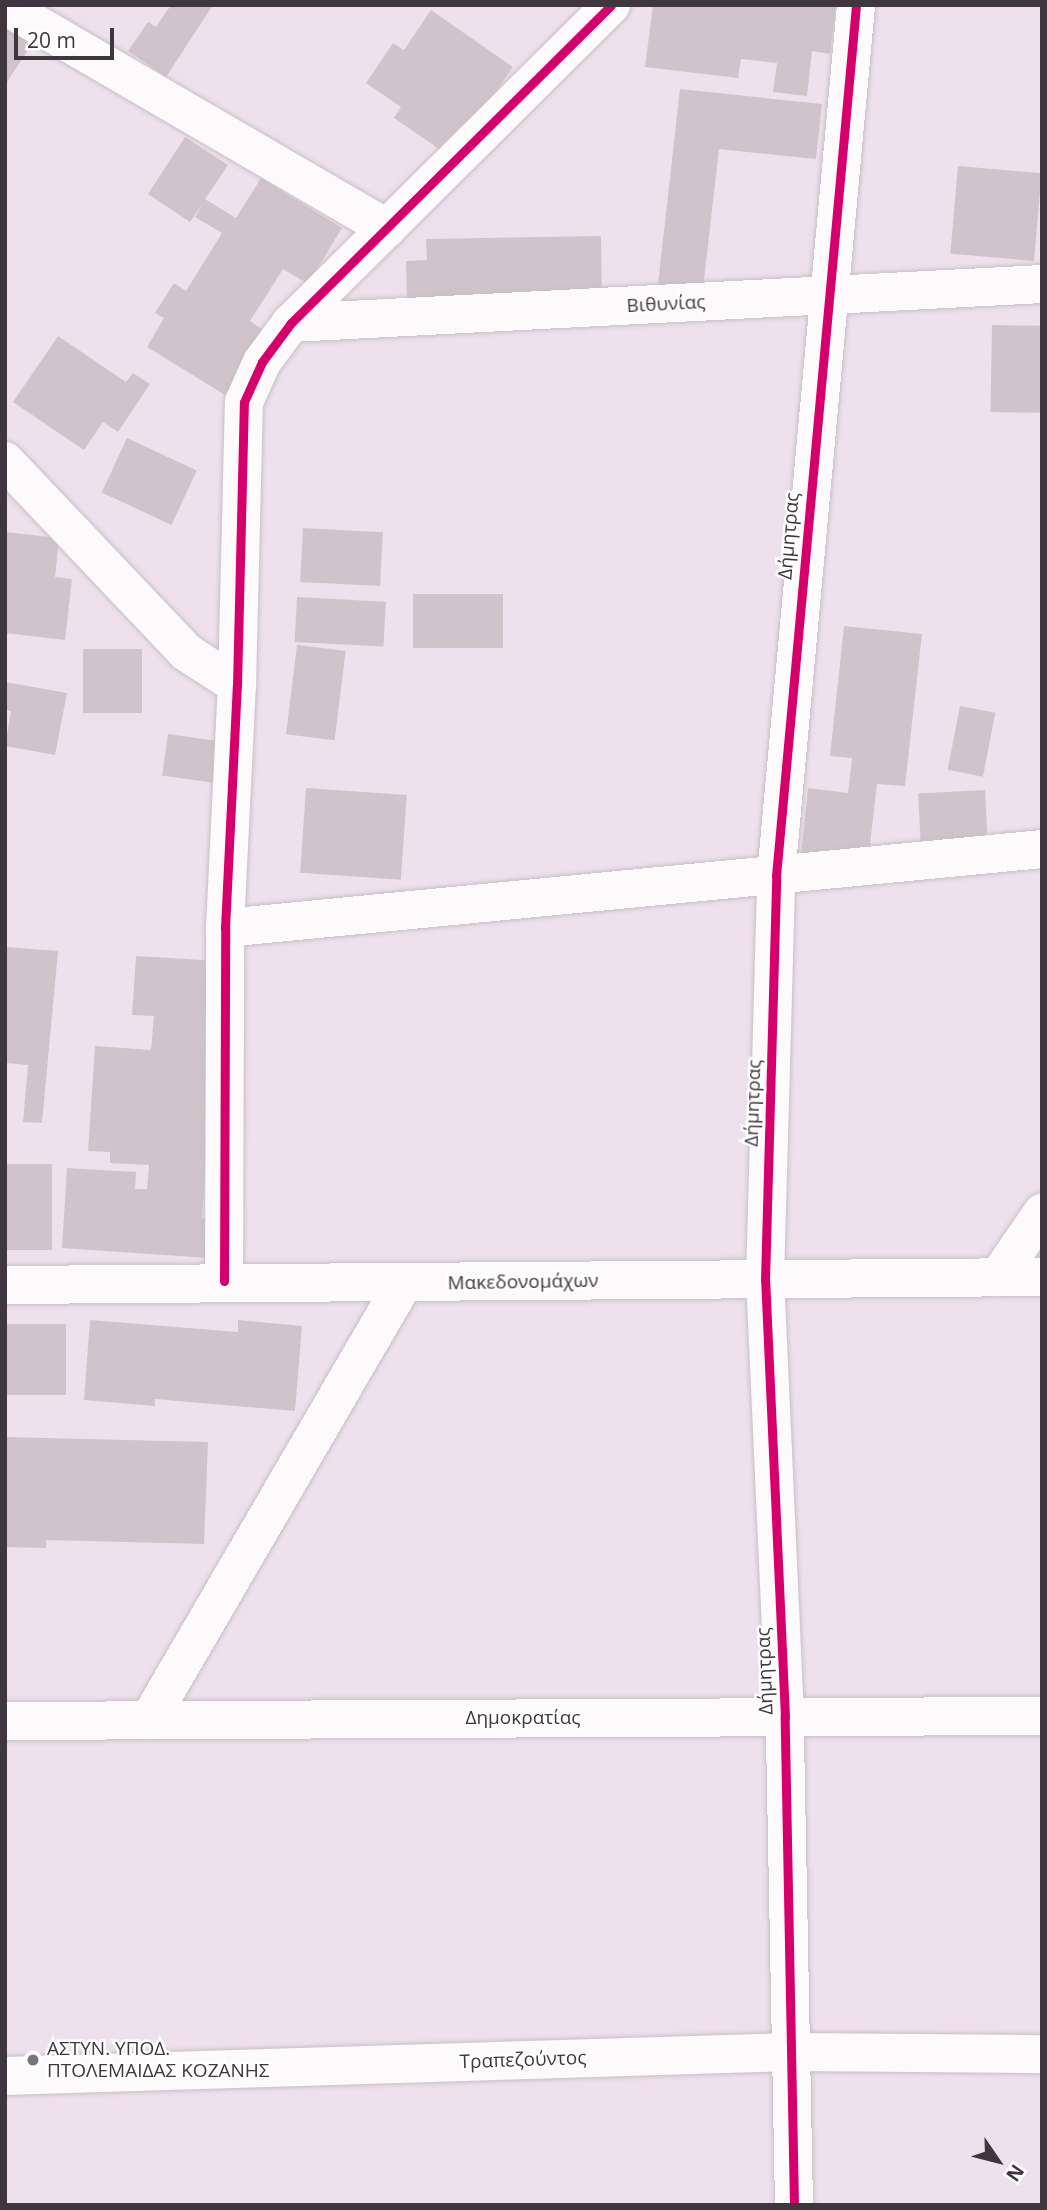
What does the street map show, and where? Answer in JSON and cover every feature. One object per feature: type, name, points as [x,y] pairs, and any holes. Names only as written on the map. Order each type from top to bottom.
[{"type":"street","points":[[224,1281],[225,928],[237,685],[244,402],[262,362],[291,323],[611,5]]},
{"type":"street","name":"Δήμητρας","points":[[794,2205],[785,1717],[765,1280],[776,876],[856,5]]},
{"type":"street","points":[[5,6],[387,228]]},
{"type":"street","name":"Βιθυνίας","points":[[291,323],[1042,284]]},
{"type":"street","points":[[5,461],[186,652],[237,685]]},
{"type":"street","points":[[225,928],[1042,849]]},
{"type":"street","points":[[998,1277],[1042,1213]]},
{"type":"street","name":"Μακεδονομάχων","points":[[5,1285],[224,1281],[403,1284],[1042,1277]]},
{"type":"street","points":[[149,1720],[403,1284]]},
{"type":"street","name":"Δημοκρατίας","points":[[5,1721],[1042,1716]]},
{"type":"street","name":"Τραπεζούντος","points":[[5,2076],[793,2052],[1042,2054]]},
{"type":"building","points":[[171,5],[213,5],[166,77],[128,51],[148,22],[156,27]]},
{"type":"building","points":[[653,5],[836,5],[830,54],[812,51],[807,96],[773,92],[777,63],[741,59],[738,78],[645,67]]},
{"type":"building","points":[[431,10],[513,67],[451,157],[394,118],[401,107],[366,83],[393,43],[404,50]]},
{"type":"building","points":[[5,22],[34,41],[5,85]]},
{"type":"building","points":[[680,89],[822,104],[816,159],[719,149],[703,289],[658,284]]},
{"type":"building","points":[[185,137],[228,165],[205,199],[236,218],[261,178],[342,228],[308,284],[283,269],[250,321],[265,331],[225,395],[147,347],[164,318],[155,313],[174,283],[186,291],[222,233],[195,217],[203,203],[190,222],[148,194]]},
{"type":"building","points":[[958,166],[1042,173],[1034,261],[950,254]]},
{"type":"building","points":[[601,236],[602,301],[407,304],[406,261],[427,260],[426,239]]},
{"type":"building","points":[[992,325],[1042,326],[1040,413],[990,412]]},
{"type":"building","points":[[58,336],[126,382],[133,373],[150,384],[118,432],[103,422],[84,450],[13,402]]},
{"type":"building","points":[[127,438],[197,471],[171,525],[102,492]]},
{"type":"building","points":[[303,528],[383,532],[380,586],[300,582]]},
{"type":"building","points":[[5,532],[59,538],[55,577],[72,579],[65,640],[5,633]]},
{"type":"building","points":[[413,594],[503,594],[503,648],[413,648]]},
{"type":"building","points":[[297,597],[386,602],[384,647],[295,642]]},
{"type":"building","points":[[844,626],[922,634],[905,786],[877,784],[868,862],[801,855],[808,788],[848,793],[852,758],[830,756]]},
{"type":"building","points":[[297,645],[346,651],[335,740],[286,734]]},
{"type":"building","points":[[83,649],[142,649],[142,713],[83,713]]},
{"type":"building","points":[[5,682],[67,693],[55,755],[5,746],[11,711],[5,710]]},
{"type":"building","points":[[960,706],[995,713],[983,777],[948,770]]},
{"type":"building","points":[[168,734],[228,742],[223,784],[162,776]]},
{"type":"building","points":[[306,788],[407,795],[401,880],[300,873]]},
{"type":"building","points":[[985,790],[988,851],[921,854],[918,794]]},
{"type":"building","points":[[5,947],[58,951],[42,1123],[23,1122],[28,1065],[5,1063]]},
{"type":"building","points":[[136,956],[219,961],[202,1218],[211,1219],[208,1258],[62,1248],[67,1168],[136,1172],[135,1189],[147,1189],[149,1165],[110,1163],[110,1152],[88,1151],[95,1046],[151,1050],[154,1016],[132,1015]]},
{"type":"building","points":[[5,1164],[52,1164],[52,1250],[5,1250]]},
{"type":"building","points":[[90,1320],[238,1332],[238,1320],[302,1326],[295,1411],[155,1399],[155,1406],[84,1400]]},
{"type":"building","points":[[5,1324],[66,1324],[66,1395],[5,1395]]},
{"type":"building","points":[[5,1437],[208,1442],[204,1544],[46,1540],[46,1548],[5,1547]]},
{"type":"cycle path","points":[[224,1281],[225,928],[237,685],[244,402],[262,362],[291,323],[611,5]]},
{"type":"cycle path","points":[[794,2205],[785,1717],[765,1280],[776,876],[856,5]]},
{"type":"place","name":"ΑΣΤΥΝ. ΥΠΟΔ. ΠΤΟΛΕΜΑΙΔΑΣ ΚΟΖΑΝΗΣ","points":[[33,2060]]}]
